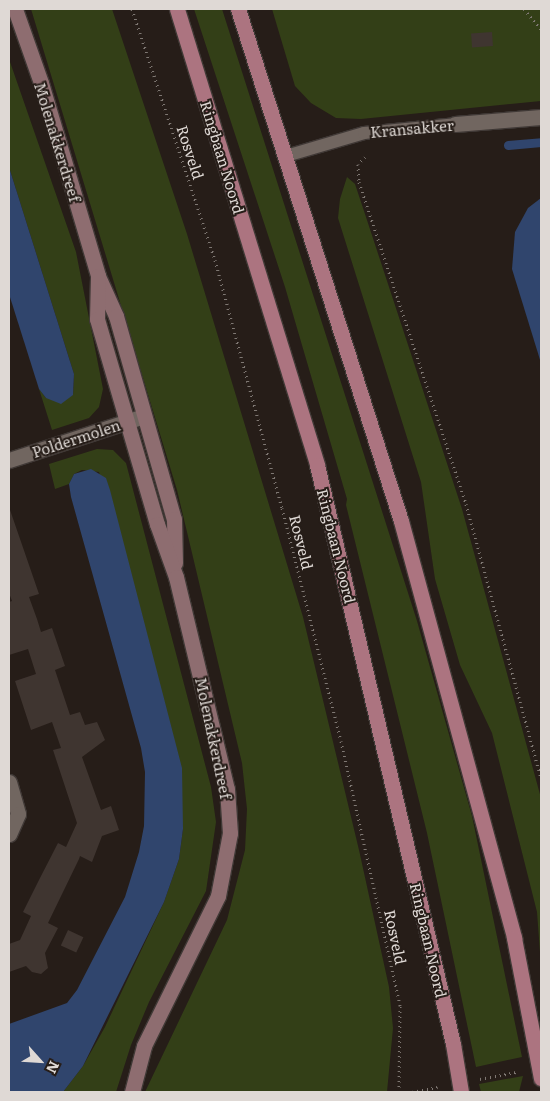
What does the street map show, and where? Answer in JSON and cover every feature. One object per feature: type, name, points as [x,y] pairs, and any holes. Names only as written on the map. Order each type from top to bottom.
[{"type":"main road","name":"Ringbaan Noord","points":[[177,9],[317,465],[451,1034],[461,1092]]},
{"type":"main road","points":[[238,9],[401,521],[460,732],[514,938],[541,1078]]},
{"type":"street","name":"Molenakkerdreef","points":[[15,9],[41,83],[98,276],[116,316],[174,519],[176,577]]},
{"type":"street","name":"Kransakker","points":[[455,124],[541,118]]},
{"type":"street","name":"Molenakkerdreef","points":[[98,276],[97,319],[176,577],[227,789],[230,832],[218,896],[144,1046],[132,1092]]},
{"type":"street","name":"Poldermolen","points":[[9,460],[144,416]]},
{"type":"street","points":[[9,782],[18,814],[9,834]]},
{"type":"lane","name":"Kransakker","points":[[286,156],[364,133],[455,124]]},
{"type":"path","name":"Rosveld","points":[[132,9],[215,260],[282,508],[341,741],[400,1006],[399,1092]]},
{"type":"path","points":[[524,9],[541,29]]},
{"type":"path","points":[[372,153],[358,164],[359,182],[466,504],[541,778]]},
{"type":"green space","points":[[31,9],[112,9],[187,234],[303,617],[359,850],[389,987],[393,1028],[387,1092],[145,1092],[227,920],[245,850],[247,809],[242,763],[177,490]]},
{"type":"green space","points":[[194,9],[222,9],[417,621],[472,816],[522,1057],[476,1067],[427,833],[346,505],[347,499],[285,287]]},
{"type":"green space","points":[[272,9],[541,9],[541,101],[361,119],[336,118],[311,103],[295,86]]},
{"type":"green space","points":[[9,59],[76,252],[103,389],[99,407],[89,418],[52,430],[39,389],[46,398],[73,395],[74,374],[9,167]]},
{"type":"green space","points":[[347,177],[355,184],[462,509],[541,798],[541,966],[537,912],[492,733],[460,665],[435,579],[421,482],[338,218],[340,199]]},
{"type":"green space","points":[[97,449],[113,450],[126,463],[211,787],[216,822],[206,891],[149,1002],[131,1045],[116,1092],[63,1092],[83,1066],[105,1027],[164,902],[179,859],[183,829],[99,472],[82,470],[74,474],[69,484],[55,489],[49,464]]},
{"type":"green space","points":[[523,1076],[519,1092],[481,1092],[479,1084]]},
{"type":"water","points":[[9,167],[74,374],[73,395],[61,404],[46,398],[39,389],[9,294]]},
{"type":"water","points":[[541,198],[541,363],[512,269],[515,232],[528,208]]},
{"type":"water","points":[[91,469],[106,478],[110,490],[182,768],[183,829],[179,859],[164,902],[83,1066],[63,1092],[9,1092],[9,1024],[67,1003],[77,990],[125,897],[139,852],[144,826],[145,772],[141,748],[69,484],[74,474]]},
{"type":"building","points":[[492,32],[493,46],[472,47],[471,33]]},
{"type":"building","points":[[9,507],[39,594],[29,597],[41,632],[52,628],[65,666],[55,670],[70,715],[80,712],[85,725],[97,722],[105,740],[82,757],[101,810],[111,806],[119,830],[102,836],[92,862],[80,856],[48,923],[58,928],[45,953],[48,968],[41,974],[32,972],[26,966],[9,972],[9,944],[20,940],[31,916],[23,912],[58,843],[66,847],[77,823],[53,750],[61,748],[52,722],[31,730],[15,681],[36,674],[28,649],[9,655],[9,602],[12,601],[9,593]]},
{"type":"building","points":[[68,930],[83,937],[76,953],[61,945]]},
{"type":"waterway","points":[[508,145],[541,142]]}]
